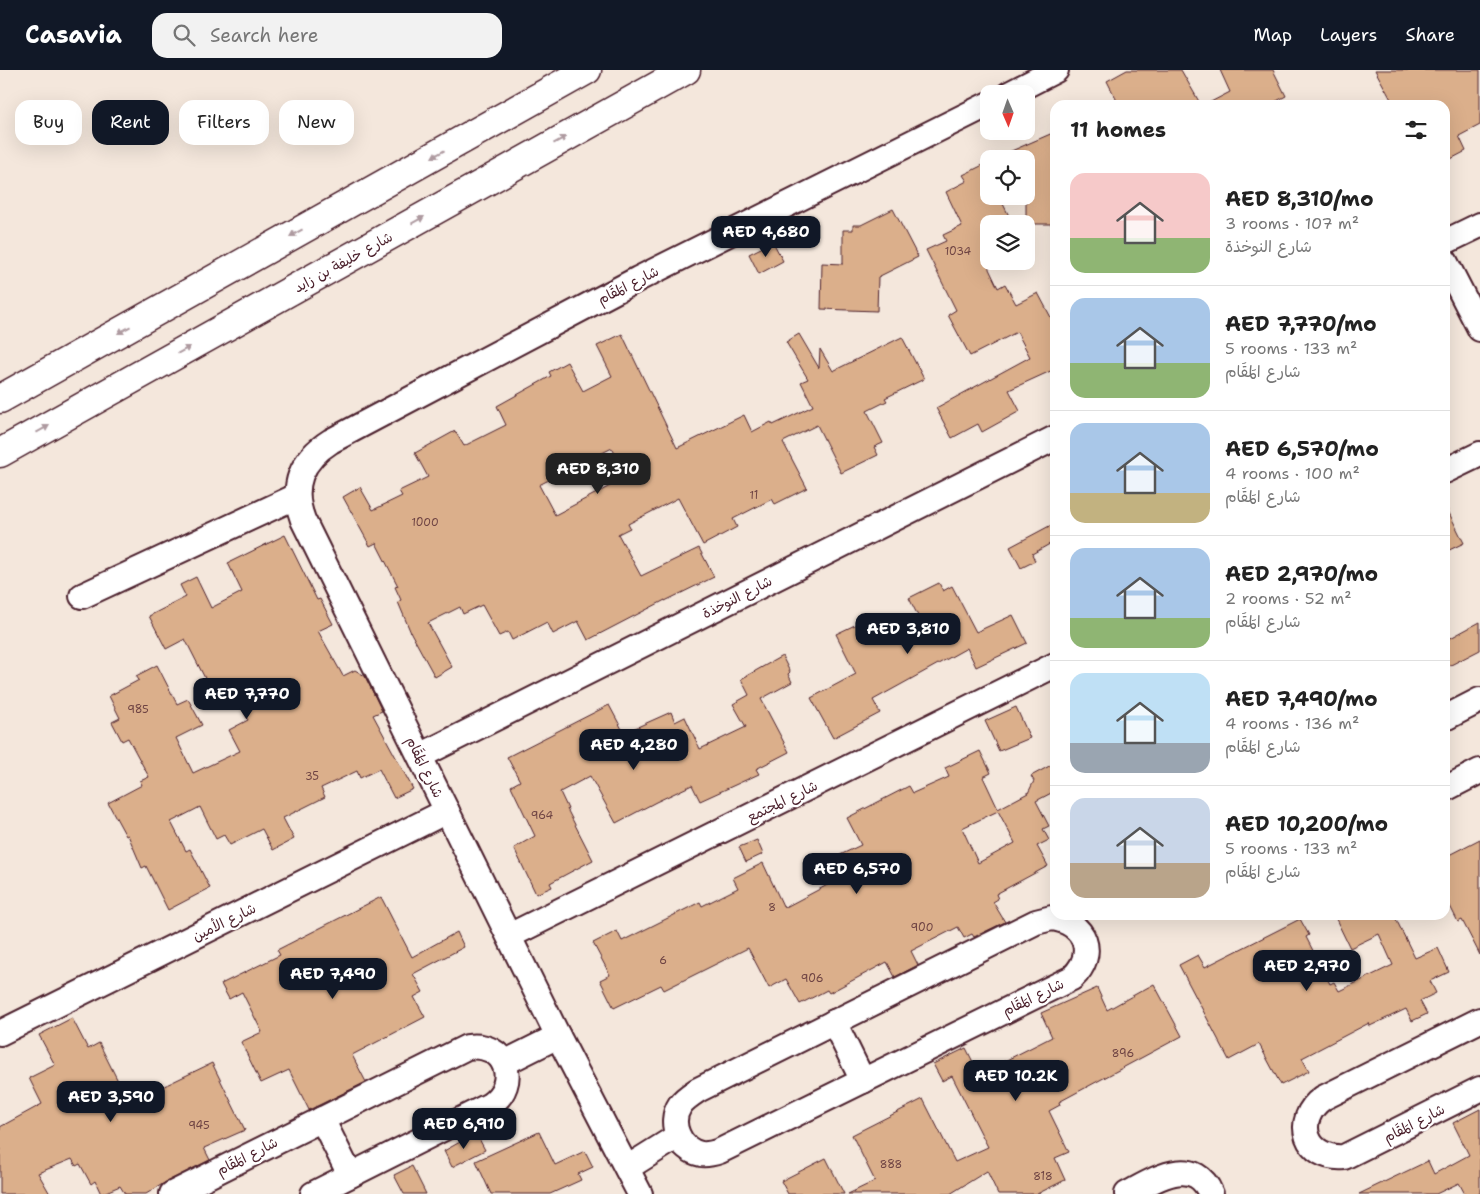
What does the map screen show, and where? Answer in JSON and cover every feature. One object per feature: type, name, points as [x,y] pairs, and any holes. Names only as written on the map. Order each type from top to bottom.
[{"type":"highway","points":[[0,400],[587,70]]},
{"type":"highway","name":"شارع خليفة بن زايد","points":[[0,453],[686,70]]},
{"type":"street","points":[[1027,85],[1056,70]]},
{"type":"street","name":"شارع المَقَام","points":[[640,1194],[558,1036],[304,520],[297,496],[299,479],[306,463],[316,450],[331,441],[638,279],[980,108]]},
{"type":"street","points":[[1450,240],[1480,225]]},
{"type":"street","points":[[1450,268],[1473,299],[1480,329]]},
{"type":"street","name":"شارع النوخذة","points":[[420,756],[1050,441]]},
{"type":"street","points":[[1450,469],[1480,454]]},
{"type":"street","points":[[82,596],[297,496]]},
{"type":"street","name":"شارع المجتمع","points":[[509,936],[1050,667]]},
{"type":"street","points":[[1450,715],[1480,700]]},
{"type":"street","points":[[1450,786],[1480,771]]},
{"type":"street","name":"شارع الأمين","points":[[0,1033],[447,812]]},
{"type":"street","name":"شارع المَقَام","points":[[1050,918],[1044,919],[698,1090],[680,1105],[676,1115],[675,1126],[678,1136],[683,1144],[700,1154],[710,1154],[731,1147],[1072,978],[1078,972],[1085,957],[1084,940],[1075,926],[1060,920]]},
{"type":"street","name":"شارع المَقَام","points":[[1480,1020],[1323,1098],[1310,1110],[1306,1118],[1307,1136],[1318,1151],[1335,1158],[1344,1157],[1480,1089]]},
{"type":"street","points":[[834,1022],[863,1081]]},
{"type":"street","points":[[313,1194],[498,1100],[504,1092],[507,1082],[507,1072],[504,1063],[558,1036]]},
{"type":"street","name":"شارع المَقَام","points":[[172,1194],[467,1047],[484,1047],[492,1051],[504,1063]]},
{"type":"street","points":[[322,1119],[350,1175]]},
{"type":"street","points":[[628,1168],[678,1136]]},
{"type":"street","points":[[1127,1194],[1161,1177],[1179,1172],[1188,1172],[1202,1180],[1211,1194]]},
{"type":"building","points":[[1127,70],[1181,70],[1198,100],[1116,100],[1107,81]]},
{"type":"building","points":[[1220,70],[1273,70],[1286,96],[1278,100],[1215,100],[1230,92]]},
{"type":"building","points":[[1375,70],[1480,70],[1480,125],[1459,136],[1466,151],[1450,159],[1450,100],[1391,100]]},
{"type":"building","points":[[1050,134],[1050,224],[1035,224],[1035,215],[1026,215],[1026,205],[1035,205],[1035,150],[1014,150]]},
{"type":"building","points":[[980,166],[980,205],[1004,205],[1008,215],[980,215],[980,270],[989,270],[998,288],[1005,284],[1016,304],[1038,293],[1050,316],[1050,371],[1009,390],[1020,411],[982,432],[978,424],[952,438],[936,408],[1030,357],[1017,332],[970,356],[948,315],[956,310],[926,250],[946,241],[943,235],[962,226],[946,192],[967,181],[963,175]]},
{"type":"building","points":[[893,209],[918,257],[878,277],[877,311],[821,309],[822,263],[843,264],[843,230],[853,230],[853,225],[861,225]]},
{"type":"building","points":[[773,242],[783,261],[759,274],[749,254]]},
{"type":"building","points":[[622,334],[677,448],[744,415],[752,432],[771,422],[773,425],[813,406],[801,382],[808,379],[786,342],[799,334],[819,368],[820,349],[833,371],[902,337],[924,379],[885,398],[887,401],[867,411],[883,443],[874,447],[878,455],[841,473],[817,425],[783,442],[807,488],[775,504],[772,499],[733,519],[737,527],[703,545],[678,498],[628,524],[630,528],[618,534],[641,576],[699,548],[714,577],[588,640],[578,621],[553,634],[547,622],[512,640],[508,632],[499,636],[482,605],[463,614],[460,607],[428,623],[452,667],[435,677],[411,633],[398,602],[401,600],[395,587],[398,586],[376,543],[370,546],[343,497],[360,487],[373,510],[402,496],[399,491],[428,477],[415,453],[455,431],[464,446],[506,425],[497,406],[551,376],[549,372],[567,362],[583,391],[612,376],[597,346]],"holes":[[[612,448],[627,477],[555,515],[539,485]]]},
{"type":"building","points":[[1450,515],[1464,543],[1450,550]]},
{"type":"building","points":[[1050,526],[1050,544],[1032,554],[1035,561],[1021,568],[1010,547]]},
{"type":"building","points":[[285,535],[317,600],[320,599],[333,624],[318,631],[343,676],[355,670],[365,676],[382,711],[373,715],[413,789],[394,798],[379,769],[360,778],[357,771],[321,788],[325,797],[283,818],[294,839],[273,850],[262,829],[230,845],[224,835],[216,839],[200,807],[171,822],[186,851],[190,849],[210,888],[168,910],[146,866],[142,868],[128,835],[126,836],[108,803],[142,785],[140,781],[149,777],[128,738],[122,741],[112,722],[120,718],[109,696],[139,680],[136,676],[157,665],[177,704],[188,699],[202,725],[176,738],[193,773],[240,751],[229,730],[248,720],[229,683],[212,692],[185,639],[166,649],[149,616],[186,597],[180,585],[196,577],[211,608],[242,592],[228,563]]},
{"type":"building","points":[[939,583],[943,591],[952,586],[976,632],[1013,615],[1027,643],[976,667],[967,648],[873,700],[880,713],[833,738],[811,698],[856,674],[836,634],[878,614],[892,640],[922,624],[909,598]]},
{"type":"building","points":[[1480,622],[1480,650],[1450,665],[1450,638]]},
{"type":"building","points":[[782,656],[790,672],[788,674],[792,682],[761,699],[789,752],[756,769],[759,774],[700,801],[692,785],[616,823],[590,776],[560,792],[593,860],[550,883],[552,887],[536,894],[514,848],[535,836],[511,786],[520,781],[507,757],[609,705],[624,733],[671,712],[675,722],[685,717],[700,749],[746,727],[733,704],[749,695],[741,679]]},
{"type":"building","points":[[1016,707],[1030,738],[999,751],[985,721]]},
{"type":"building","points":[[980,751],[991,773],[983,777],[998,809],[1028,793],[1034,781],[1031,776],[1050,766],[1050,794],[1036,801],[1049,826],[1043,829],[1049,840],[1037,846],[1048,866],[996,894],[998,899],[993,902],[1005,922],[974,937],[972,934],[964,938],[958,927],[911,951],[918,965],[895,977],[887,962],[829,993],[827,990],[800,1004],[786,979],[769,988],[748,948],[664,990],[661,985],[614,1008],[600,980],[610,975],[593,943],[617,931],[622,941],[700,902],[702,906],[738,888],[733,878],[763,863],[784,908],[850,873],[840,855],[861,845],[847,818],[909,786],[913,793],[949,777],[945,768]],"holes":[[[998,811],[1015,843],[978,863],[962,828]]]},
{"type":"building","points":[[1480,839],[1480,955],[1462,920],[1458,922],[1450,906],[1450,854]]},
{"type":"building","points":[[757,840],[763,854],[746,862],[739,847]]},
{"type":"building","points":[[381,897],[412,957],[457,932],[464,947],[413,974],[423,992],[414,997],[425,1017],[352,1055],[366,1082],[309,1110],[289,1070],[261,1083],[241,1042],[262,1032],[242,992],[229,999],[221,984],[280,955],[277,950]]},
{"type":"building","points":[[1301,920],[1309,935],[1306,937],[1330,984],[1334,982],[1339,991],[1393,965],[1379,934],[1350,948],[1336,920],[1396,920],[1415,958],[1438,948],[1449,972],[1430,981],[1436,993],[1420,1001],[1427,1014],[1412,1021],[1406,1009],[1370,1026],[1369,1023],[1302,1058],[1309,1071],[1281,1085],[1259,1044],[1229,1060],[1179,965],[1198,955],[1205,967]]},
{"type":"building","points":[[1154,984],[1182,1036],[1059,1102],[1060,1105],[1049,1111],[1069,1152],[1055,1158],[1065,1180],[1037,1194],[998,1194],[987,1171],[950,1194],[848,1194],[875,1181],[852,1135],[923,1099],[955,1162],[988,1147],[952,1076],[942,1081],[933,1064],[966,1048],[979,1074],[1052,1037],[1041,1013],[1097,988],[1107,1010]]},
{"type":"building","points":[[72,1018],[88,1049],[99,1043],[129,1103],[212,1063],[245,1130],[204,1148],[210,1160],[146,1194],[125,1194],[120,1186],[101,1194],[95,1181],[91,1184],[80,1164],[76,1166],[72,1159],[38,1173],[50,1194],[0,1194],[0,1127],[42,1104],[29,1078],[55,1065],[39,1035]]},
{"type":"building","points":[[1480,1109],[1480,1194],[1465,1194],[1459,1183],[1436,1194],[1359,1194],[1428,1161],[1434,1174],[1469,1155],[1453,1123]]},
{"type":"building","points":[[539,1132],[555,1165],[585,1151],[593,1167],[578,1174],[581,1180],[550,1194],[491,1194],[476,1161]]},
{"type":"building","points":[[476,1133],[485,1150],[452,1167],[444,1151]]},
{"type":"building","points":[[826,1158],[844,1194],[788,1194],[781,1181]]},
{"type":"building","points":[[412,1166],[426,1194],[404,1194],[394,1175]]}]
